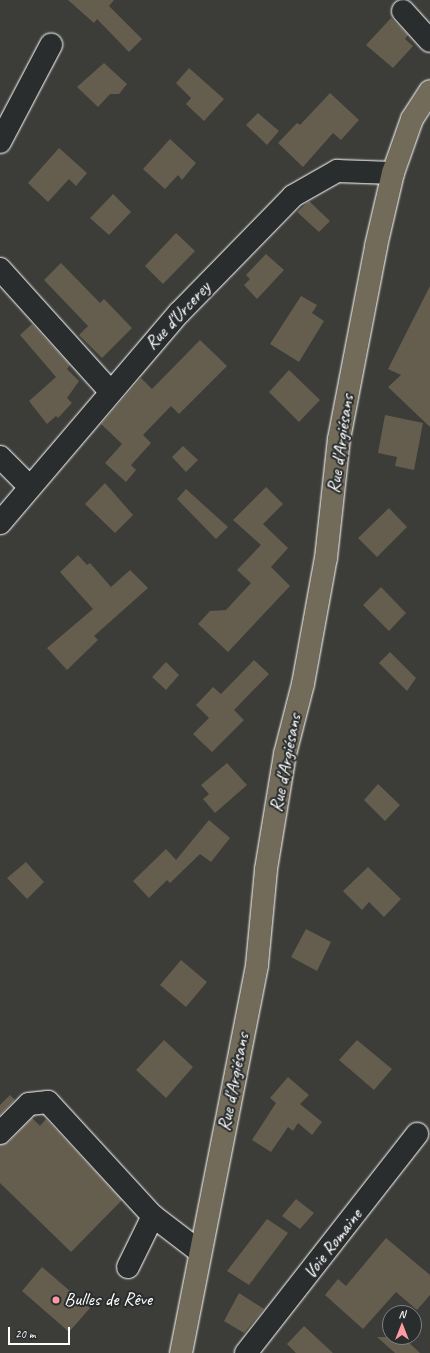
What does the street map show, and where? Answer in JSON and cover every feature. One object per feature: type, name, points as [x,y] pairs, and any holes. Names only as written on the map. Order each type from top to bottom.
[{"type":"main road","name":"Rue d'Argiésans","points":[[181,1353],[199,1251],[257,965],[266,869],[285,754],[303,684],[326,558],[339,439],[393,173],[412,119],[430,91]]},
{"type":"street","points":[[403,12],[430,41]]},
{"type":"street","points":[[0,142],[51,45]]},
{"type":"street","name":"Rue d'Urcerey","points":[[0,524],[110,391],[179,313],[293,196],[337,171],[393,173]]},
{"type":"street","points":[[0,269],[110,391]]},
{"type":"street","points":[[0,456],[30,487]]},
{"type":"street","points":[[0,1133],[30,1104],[48,1102],[153,1216],[199,1251]]},
{"type":"street","name":"Voie Romaine","points":[[246,1353],[417,1134]]},
{"type":"street","points":[[128,1267],[153,1216]]},
{"type":"building","points":[[68,0],[114,0],[109,6],[142,39],[129,52],[97,19],[94,23]]},
{"type":"building","points":[[391,18],[408,35],[405,39],[413,46],[393,68],[366,45]]},
{"type":"building","points":[[104,63],[127,84],[119,94],[110,94],[98,107],[77,87]]},
{"type":"building","points":[[189,68],[224,99],[204,121],[186,104],[191,98],[176,83]]},
{"type":"building","points":[[330,93],[359,120],[341,140],[333,133],[303,167],[278,143],[297,123],[300,125]]},
{"type":"building","points":[[258,113],[279,131],[267,145],[246,125]]},
{"type":"building","points":[[170,139],[196,163],[182,180],[178,175],[165,189],[143,169]]},
{"type":"building","points":[[59,148],[87,173],[76,186],[69,179],[48,202],[28,183]]},
{"type":"building","points":[[113,194],[131,212],[109,235],[90,218]]},
{"type":"building","points":[[309,201],[330,221],[319,232],[297,212]]},
{"type":"building","points":[[176,233],[195,251],[163,284],[145,266]]},
{"type":"building","points":[[266,254],[284,270],[257,299],[244,285],[250,279],[246,275]]},
{"type":"building","points":[[61,263],[100,303],[104,299],[132,328],[102,358],[79,335],[88,326],[44,280]]},
{"type":"building","points":[[430,286],[430,427],[388,387],[401,375],[388,369]]},
{"type":"building","points":[[301,296],[317,305],[312,313],[324,321],[299,362],[270,344]]},
{"type":"building","points":[[32,324],[70,365],[67,369],[79,381],[67,398],[72,403],[58,418],[56,416],[47,424],[29,401],[56,377],[20,335]]},
{"type":"building","points":[[200,340],[227,366],[179,414],[171,406],[143,435],[151,443],[131,465],[136,470],[126,482],[105,463],[122,444],[101,424],[141,378],[152,389]]},
{"type":"building","points":[[289,370],[320,400],[299,422],[269,392]]},
{"type":"building","points":[[385,415],[423,423],[414,470],[395,466],[397,457],[378,453]]},
{"type":"building","points":[[183,446],[198,460],[186,472],[172,457]]},
{"type":"building","points":[[105,483],[133,515],[115,533],[85,504]]},
{"type":"building","points":[[266,487],[283,504],[263,524],[288,548],[271,567],[290,586],[228,652],[198,624],[210,611],[226,610],[251,583],[237,570],[261,545],[233,520]]},
{"type":"building","points":[[186,489],[228,527],[216,539],[177,499]]},
{"type":"building","points":[[389,508],[407,527],[377,557],[358,538]]},
{"type":"building","points":[[78,555],[87,565],[90,563],[111,587],[130,570],[148,588],[94,636],[98,640],[67,670],[47,648],[93,609],[60,572]]},
{"type":"building","points":[[381,587],[406,613],[389,631],[363,605]]},
{"type":"building","points":[[390,652],[416,678],[407,691],[379,663]]},
{"type":"building","points":[[254,660],[269,674],[234,710],[244,720],[212,752],[193,734],[209,718],[196,705],[213,687],[221,694]]},
{"type":"building","points":[[166,662],[179,675],[166,690],[152,677]]},
{"type":"building","points":[[227,763],[247,785],[215,813],[203,799],[209,794],[201,785]]},
{"type":"building","points":[[378,784],[400,805],[385,821],[364,800]]},
{"type":"building","points":[[209,820],[230,838],[211,862],[200,854],[170,883],[167,880],[149,898],[133,881],[166,849],[176,860]]},
{"type":"building","points":[[26,862],[44,882],[27,899],[7,878]]},
{"type":"building","points":[[368,867],[401,899],[384,917],[369,902],[362,910],[343,891]]},
{"type":"building","points":[[306,929],[331,942],[317,971],[291,957]]},
{"type":"building","points":[[181,960],[207,982],[186,1007],[160,985]]},
{"type":"building","points":[[164,1040],[193,1067],[166,1098],[136,1070]]},
{"type":"building","points":[[357,1040],[392,1069],[374,1090],[339,1060]]},
{"type":"building","points":[[288,1077],[309,1095],[300,1104],[322,1122],[312,1135],[298,1123],[293,1131],[288,1127],[271,1152],[252,1140],[276,1103],[270,1098]]},
{"type":"building","points":[[10,1095],[15,1100],[0,1115],[0,1105]]},
{"type":"building","points":[[32,1118],[40,1126],[46,1119],[122,1200],[71,1252],[0,1183],[0,1145],[9,1142]]},
{"type":"building","points":[[296,1199],[314,1213],[300,1229],[282,1216]]},
{"type":"building","points":[[267,1219],[288,1233],[249,1285],[227,1271]]},
{"type":"building","points":[[386,1238],[430,1275],[430,1295],[421,1305],[411,1305],[396,1292],[384,1305],[382,1305],[382,1308],[363,1329],[325,1295],[338,1279],[346,1286]]},
{"type":"building","name":"Bulles de Rêve","points":[[42,1267],[90,1308],[69,1332],[22,1291]]},
{"type":"building","points":[[239,1293],[264,1309],[244,1333],[224,1321]]},
{"type":"building","points":[[304,1326],[333,1353],[296,1353],[287,1344]]},
{"type":"building","points":[[377,1337],[382,1337],[382,1341]]},
{"type":"building","points":[[386,1345],[412,1345],[420,1353],[395,1353]]},
{"type":"place","name":"Bulles de Rêve","points":[[56,1300]]}]
